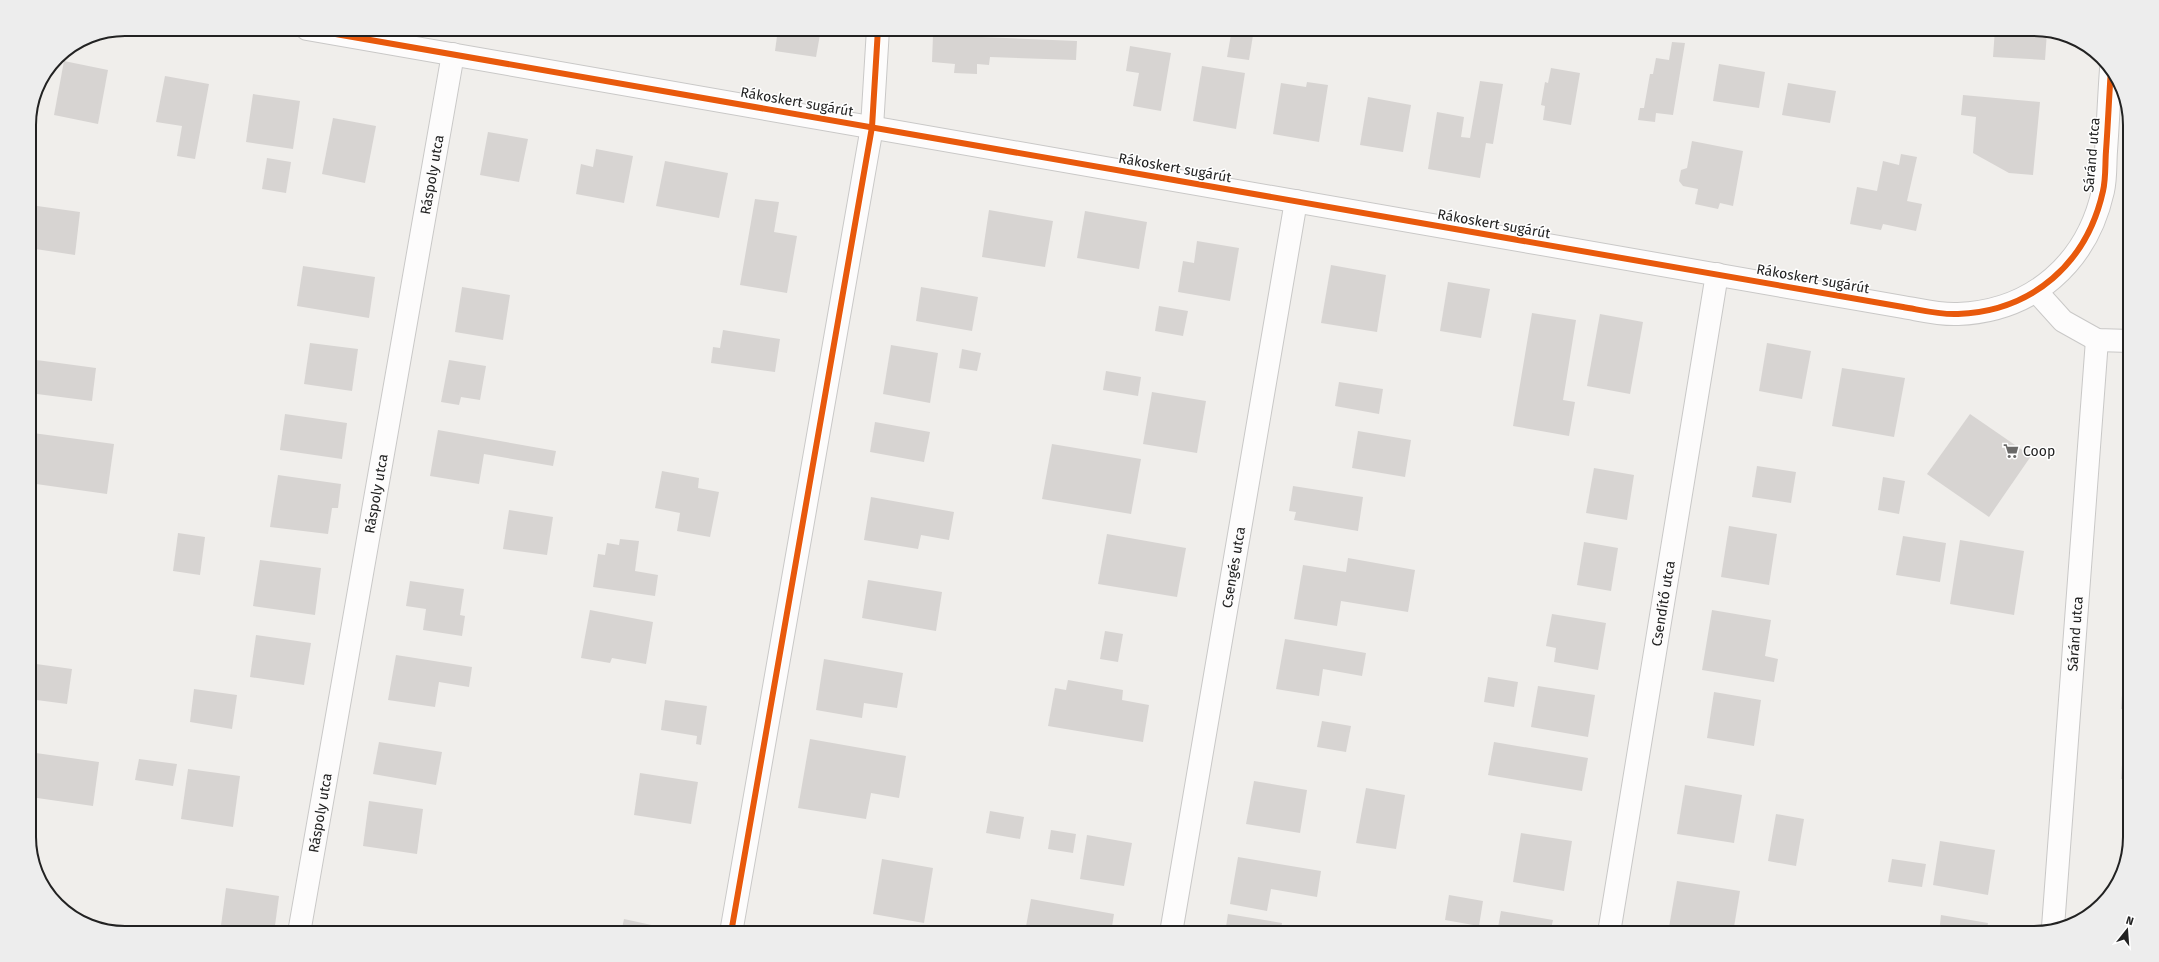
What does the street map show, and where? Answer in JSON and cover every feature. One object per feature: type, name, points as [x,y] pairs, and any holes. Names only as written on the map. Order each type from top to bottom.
[{"type":"street","name":"Rákoskert sugárút","points":[[348,36],[1903,307],[1957,314],[1985,311],[2012,304],[2036,291]]},
{"type":"street","points":[[732,926],[872,127],[878,36]]},
{"type":"street","name":"Ráspoly utca","points":[[300,926],[453,54]]},
{"type":"street","name":"Sáránd utca","points":[[2036,291],[2060,272],[2077,252],[2095,220],[2104,189],[2110,80]]},
{"type":"street","name":"Csengés utca","points":[[1172,926],[1296,201]]},
{"type":"street","name":"Csendítő utca","points":[[1610,926],[1717,274]]},
{"type":"street","points":[[2036,291],[2063,321],[2097,340],[2123,341]]},
{"type":"street","name":"Sáránd utca","points":[[2053,924],[2097,340]]},
{"type":"building","points":[[777,36],[820,36],[816,57],[775,51]]},
{"type":"building","points":[[933,36],[1077,41],[1076,60],[990,57],[989,65],[977,64],[977,74],[954,73],[955,64],[932,62]]},
{"type":"building","points":[[1231,36],[1253,36],[1249,60],[1227,57]]},
{"type":"building","points":[[1994,36],[2047,37],[2045,60],[1993,57]]},
{"type":"building","points":[[1672,42],[1685,43],[1673,115],[1656,113],[1655,122],[1638,120],[1640,108],[1644,108],[1650,74],[1653,74],[1656,58],[1669,60]]},
{"type":"building","points":[[1130,46],[1171,53],[1161,111],[1133,106],[1139,73],[1126,71]]},
{"type":"building","points":[[64,61],[108,70],[98,124],[54,115]]},
{"type":"building","points":[[1719,64],[1765,72],[1759,108],[1713,101]]},
{"type":"building","points":[[1202,66],[1245,73],[1236,129],[1193,121]]},
{"type":"building","points":[[1551,68],[1580,73],[1571,125],[1543,120],[1545,106],[1541,105],[1545,82],[1548,83]]},
{"type":"building","points":[[165,76],[209,84],[195,159],[177,156],[182,126],[156,122]]},
{"type":"building","points":[[1480,81],[1503,84],[1493,144],[1486,143],[1480,178],[1428,169],[1437,112],[1464,117],[1461,137],[1470,138]]},
{"type":"building","points":[[1307,82],[1328,85],[1319,142],[1273,134],[1281,83],[1306,87]]},
{"type":"building","points":[[1788,83],[1836,91],[1830,123],[1782,115]]},
{"type":"building","points":[[253,94],[300,101],[293,149],[246,142]]},
{"type":"building","points":[[1963,95],[2040,102],[2033,175],[2009,173],[1973,153],[1976,117],[1961,115]]},
{"type":"building","points":[[1368,97],[1411,105],[1403,152],[1360,145]]},
{"type":"building","points":[[333,118],[376,126],[365,183],[322,174]]},
{"type":"building","points":[[488,132],[528,139],[519,182],[480,175]]},
{"type":"building","points":[[1692,141],[1743,151],[1733,206],[1720,203],[1718,209],[1695,204],[1698,189],[1683,186],[1679,181],[1681,170],[1687,168]]},
{"type":"building","points":[[596,149],[633,156],[624,203],[576,194],[581,164],[593,167]]},
{"type":"building","points":[[1901,154],[1917,157],[1907,201],[1922,204],[1916,231],[1883,224],[1881,230],[1850,224],[1857,187],[1877,191],[1883,161],[1899,165]]},
{"type":"building","points":[[267,158],[291,162],[286,193],[262,189]]},
{"type":"building","points":[[665,161],[728,173],[719,218],[656,206]]},
{"type":"building","points":[[755,199],[779,202],[774,232],[797,236],[787,293],[740,285]]},
{"type":"building","points":[[36,206],[80,212],[75,255],[36,249]]},
{"type":"building","points":[[989,210],[1053,221],[1045,267],[982,257]]},
{"type":"building","points":[[1085,211],[1147,222],[1139,269],[1077,258]]},
{"type":"building","points":[[1197,241],[1239,248],[1230,301],[1178,292],[1183,261],[1194,263]]},
{"type":"building","points":[[1331,265],[1386,275],[1377,332],[1321,323]]},
{"type":"building","points":[[303,266],[375,277],[369,318],[297,306]]},
{"type":"building","points":[[1448,282],[1490,289],[1481,338],[1440,331]]},
{"type":"building","points":[[462,287],[510,295],[503,340],[455,332]]},
{"type":"building","points":[[921,287],[978,297],[972,331],[916,321]]},
{"type":"building","points":[[1159,306],[1188,311],[1183,336],[1155,331]]},
{"type":"building","points":[[1532,313],[1576,320],[1563,400],[1575,402],[1569,436],[1513,426]]},
{"type":"building","points":[[1600,314],[1643,322],[1630,394],[1587,386]]},
{"type":"building","points":[[723,330],[780,339],[775,372],[711,363],[713,347],[720,348]]},
{"type":"building","points":[[310,343],[358,349],[352,391],[304,384]]},
{"type":"building","points":[[1767,343],[1811,351],[1802,399],[1759,391]]},
{"type":"building","points":[[891,345],[938,353],[930,403],[883,394]]},
{"type":"building","points":[[962,349],[981,353],[977,371],[959,368]]},
{"type":"building","points":[[36,360],[96,368],[92,401],[36,394]]},
{"type":"building","points":[[449,360],[486,366],[480,400],[461,397],[459,405],[441,402]]},
{"type":"building","points":[[1842,368],[1905,378],[1894,437],[1832,426]]},
{"type":"building","points":[[1106,371],[1141,377],[1138,396],[1103,390]]},
{"type":"building","points":[[1339,382],[1383,389],[1379,414],[1335,406]]},
{"type":"building","points":[[1152,392],[1206,401],[1197,453],[1143,444]]},
{"type":"building","points":[[285,414],[347,423],[342,459],[280,450]]},
{"type":"building","points":[[1970,414],[2031,456],[1989,517],[1927,474]]},
{"type":"building","points":[[875,422],[930,432],[924,462],[870,452]]},
{"type":"building","points":[[438,430],[556,451],[553,466],[484,454],[479,484],[430,476]]},
{"type":"building","points":[[1358,431],[1411,440],[1405,477],[1352,468]]},
{"type":"building","points":[[36,433],[114,444],[107,494],[36,484]]},
{"type":"building","points":[[1052,444],[1141,459],[1131,514],[1042,499]]},
{"type":"building","points":[[1757,466],[1796,472],[1791,503],[1752,497]]},
{"type":"building","points":[[1594,468],[1634,475],[1627,520],[1586,513]]},
{"type":"building","points":[[662,471],[699,478],[698,488],[719,492],[710,537],[677,531],[680,513],[655,508]]},
{"type":"building","points":[[278,475],[341,484],[338,508],[332,508],[328,534],[270,527]]},
{"type":"building","points":[[1883,477],[1905,481],[1899,514],[1878,510]]},
{"type":"building","points":[[1293,486],[1363,497],[1358,531],[1294,520],[1296,512],[1289,511]]},
{"type":"building","points":[[871,497],[954,512],[949,540],[921,535],[918,549],[864,540]]},
{"type":"building","points":[[509,510],[553,517],[547,555],[503,549]]},
{"type":"building","points":[[1729,526],[1777,534],[1769,585],[1721,577]]},
{"type":"building","points":[[178,533],[205,537],[200,575],[173,571]]},
{"type":"building","points":[[1107,534],[1186,548],[1177,597],[1098,584]]},
{"type":"building","points":[[1903,536],[1946,543],[1940,582],[1896,575]]},
{"type":"building","points":[[620,539],[639,541],[635,571],[658,575],[655,596],[593,587],[598,554],[605,555],[607,543],[619,545]]},
{"type":"building","points":[[1960,540],[2024,551],[2014,615],[1950,604]]},
{"type":"building","points":[[1584,542],[1618,548],[1611,591],[1577,585]]},
{"type":"building","points":[[1348,558],[1415,570],[1408,612],[1341,601],[1337,626],[1294,619],[1303,565],[1346,572]]},
{"type":"building","points":[[260,560],[321,568],[315,615],[253,606]]},
{"type":"building","points":[[868,580],[942,592],[936,631],[862,618]]},
{"type":"building","points":[[410,581],[464,589],[460,615],[465,616],[462,636],[423,630],[426,609],[406,606]]},
{"type":"building","points":[[590,610],[653,622],[646,664],[612,658],[610,663],[581,658]]},
{"type":"building","points":[[1712,610],[1771,620],[1765,656],[1778,659],[1774,682],[1702,670]]},
{"type":"building","points":[[1552,614],[1606,623],[1598,670],[1554,662],[1556,648],[1546,646]]},
{"type":"building","points":[[1105,631],[1123,634],[1118,662],[1100,659]]},
{"type":"building","points":[[256,635],[311,643],[304,685],[250,677]]},
{"type":"building","points":[[1285,639],[1366,653],[1362,676],[1323,669],[1319,696],[1276,689]]},
{"type":"building","points":[[396,655],[472,667],[469,687],[439,682],[435,707],[388,700]]},
{"type":"building","points":[[824,659],[903,673],[897,708],[864,703],[862,718],[816,710]]},
{"type":"building","points":[[36,664],[72,669],[67,704],[36,700]]},
{"type":"building","points":[[1488,677],[1518,682],[1514,707],[1484,702]]},
{"type":"building","points":[[1068,680],[1123,690],[1122,700],[1149,705],[1143,742],[1048,726],[1055,688],[1066,690]]},
{"type":"building","points":[[2123,680],[2123,709],[2121,709]]},
{"type":"building","points":[[1538,686],[1595,695],[1588,737],[1531,727]]},
{"type":"building","points":[[194,689],[237,695],[232,729],[190,722]]},
{"type":"building","points":[[1714,692],[1761,700],[1754,746],[1707,738]]},
{"type":"building","points":[[665,700],[707,706],[701,745],[696,744],[697,736],[661,730]]},
{"type":"building","points":[[1322,721],[1351,726],[1346,752],[1317,747]]},
{"type":"building","points":[[810,739],[906,756],[899,798],[871,793],[866,819],[798,808]]},
{"type":"building","points":[[379,742],[442,752],[436,785],[373,774]]},
{"type":"building","points":[[1494,742],[1588,758],[1582,791],[1488,775]]},
{"type":"building","points":[[2123,750],[2123,779],[2121,779]]},
{"type":"building","points":[[36,753],[99,762],[93,806],[36,798]]},
{"type":"building","points":[[139,759],[177,764],[173,786],[135,780]]},
{"type":"building","points":[[188,769],[240,776],[233,827],[181,819]]},
{"type":"building","points":[[640,773],[698,782],[691,824],[634,815]]},
{"type":"building","points":[[1254,781],[1307,790],[1300,833],[1246,824]]},
{"type":"building","points":[[1685,785],[1742,795],[1734,843],[1677,834]]},
{"type":"building","points":[[1366,788],[1405,795],[1396,849],[1356,843]]},
{"type":"building","points":[[369,801],[423,809],[417,854],[363,846]]},
{"type":"building","points":[[990,811],[1024,817],[1020,839],[986,833]]},
{"type":"building","points":[[1776,814],[1804,819],[1796,866],[1768,861]]},
{"type":"building","points":[[1051,830],[1076,834],[1073,853],[1048,849]]},
{"type":"building","points":[[1521,833],[1572,841],[1564,891],[1513,882]]},
{"type":"building","points":[[1087,835],[1132,843],[1124,886],[1080,879]]},
{"type":"building","points":[[1940,841],[1995,850],[1988,895],[1933,885]]},
{"type":"building","points":[[1238,857],[1321,871],[1317,897],[1271,889],[1267,911],[1230,904]]},
{"type":"building","points":[[882,859],[933,868],[924,923],[873,914]]},
{"type":"building","points":[[1892,859],[1926,864],[1922,887],[1888,882]]},
{"type":"building","points":[[1677,881],[1740,891],[1734,926],[1669,926]]},
{"type":"building","points":[[226,888],[279,896],[275,926],[221,926]]},
{"type":"building","points":[[1449,895],[1483,901],[1479,926],[1445,920]]},
{"type":"building","points":[[1031,899],[1114,914],[1112,926],[1026,926]]},
{"type":"building","points":[[1501,911],[1553,920],[1552,926],[1498,926]]},
{"type":"building","points":[[1228,914],[1282,923],[1281,926],[1226,926]]},
{"type":"building","points":[[1941,915],[1988,923],[1987,926],[1940,926]]},
{"type":"building","points":[[624,919],[656,926],[622,926]]},
{"type":"cycle path","points":[[347,36],[1944,314],[1985,311],[2010,304],[2033,293],[2053,278],[2070,261],[2084,240],[2095,217],[2103,191],[2110,80]]},
{"type":"cycle path","points":[[732,926],[872,127],[878,36]]},
{"type":"place","name":"Coop","points":[[2011,451]]}]
